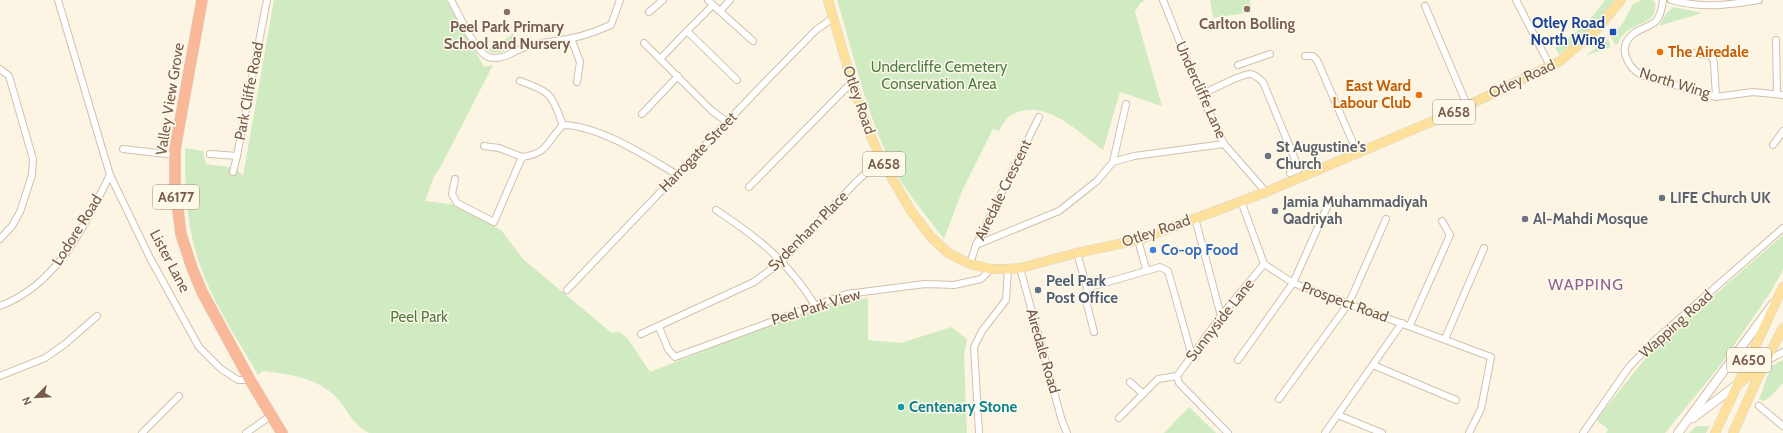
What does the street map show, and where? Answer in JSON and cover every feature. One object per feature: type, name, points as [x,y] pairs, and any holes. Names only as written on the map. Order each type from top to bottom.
[{"type":"highway","name":"Valley View Grove","points":[[202,0],[175,155],[175,187],[181,234],[192,268],[202,292],[250,380]]},
{"type":"highway","name":"A6177","points":[[250,380],[282,433]]},
{"type":"main road","name":"Otley Road","points":[[828,0],[852,82],[867,126],[881,159],[911,211],[931,238],[948,253],[970,264],[991,269],[1020,268],[1077,253],[1138,240],[1266,192],[1467,105],[1560,61],[1596,30],[1621,0]]},
{"type":"main road","name":"A650","points":[[1715,433],[1783,287]]},
{"type":"main road","name":"A650","points":[[1733,433],[1765,362],[1783,328]]},
{"type":"main road","points":[[1739,384],[1765,362]]},
{"type":"street","name":"Lister Lane","points":[[58,0],[110,174],[150,258],[199,347],[221,369],[238,380],[250,380]]},
{"type":"street","name":"Park Cliffe Road","points":[[210,154],[237,156],[267,0]]},
{"type":"street","points":[[451,0],[477,46],[485,56],[493,58],[504,57],[523,47],[538,42],[571,38],[592,33],[611,25],[620,0]]},
{"type":"street","points":[[649,12],[663,0]]},
{"type":"street","points":[[721,10],[730,0]]},
{"type":"street","name":"Undercliffe Lane","points":[[1163,0],[1201,95],[1224,144],[1266,192]]},
{"type":"street","points":[[1516,0],[1550,66]]},
{"type":"street","name":"North Wing","points":[[1663,0],[1656,22],[1630,36],[1626,43],[1624,51],[1626,60],[1632,69],[1640,75],[1716,97],[1753,92],[1780,94]]},
{"type":"street","points":[[1671,0],[1692,5],[1712,6],[1760,0]]},
{"type":"street","points":[[660,59],[687,31],[711,2],[753,41]]},
{"type":"street","points":[[1425,6],[1467,105]]},
{"type":"street","name":"Harrogate Street","points":[[567,290],[676,174],[816,30],[833,18]]},
{"type":"street","points":[[687,31],[737,80]]},
{"type":"street","points":[[571,38],[580,62],[577,82]]},
{"type":"street","points":[[1776,40],[1780,94]]},
{"type":"street","points":[[644,43],[711,110],[727,122]]},
{"type":"street","points":[[1693,53],[1712,56],[1714,62],[1716,97]]},
{"type":"street","points":[[1238,65],[1270,54]]},
{"type":"street","points":[[1305,56],[1313,56],[1317,60],[1357,152]]},
{"type":"street","points":[[1245,62],[1250,74]]},
{"type":"street","points":[[0,68],[9,76],[33,159],[32,175],[20,212],[12,226],[0,239]]},
{"type":"street","points":[[1201,95],[1250,74],[1257,76],[1263,82],[1299,169],[1290,173]]},
{"type":"street","points":[[642,114],[678,76]]},
{"type":"street","points":[[520,80],[550,94],[563,124]]},
{"type":"street","points":[[749,187],[852,82]]},
{"type":"street","points":[[976,244],[1059,211],[1097,181],[1113,162],[1126,104]]},
{"type":"street","name":"Airedale Crescent","points":[[970,264],[976,244],[1039,117]]},
{"type":"street","points":[[484,146],[499,148],[522,157],[535,155],[542,151],[563,124]]},
{"type":"street","points":[[563,124],[589,128],[645,155],[676,174]]},
{"type":"street","points":[[1773,145],[1783,131]]},
{"type":"street","points":[[1113,162],[1134,156],[1224,144]]},
{"type":"street","points":[[123,149],[175,155]]},
{"type":"street","points":[[233,172],[237,156]]},
{"type":"street","points":[[455,180],[452,194],[457,203],[494,222],[522,157]]},
{"type":"street","name":"Sydenham Place","points":[[641,334],[754,282],[782,261],[855,183],[881,159]]},
{"type":"street","name":"Lodore Road","points":[[0,306],[16,300],[39,284],[60,262],[87,220],[110,174]]},
{"type":"street","points":[[1241,202],[1264,264]]},
{"type":"street","points":[[1238,360],[1293,283],[1328,207]]},
{"type":"street","points":[[716,210],[759,239],[782,261],[800,281],[815,305]]},
{"type":"street","points":[[1195,218],[1221,316]]},
{"type":"street","points":[[1280,399],[1349,303],[1386,219]]},
{"type":"street","points":[[1410,325],[1450,235],[1442,221]]},
{"type":"street","name":"Wapping Road","points":[[1583,433],[1630,367],[1654,340],[1783,228]]},
{"type":"street","points":[[1138,240],[1146,270]]},
{"type":"street","points":[[1445,339],[1484,248]]},
{"type":"street","points":[[1077,253],[1087,288],[1085,297],[1094,332]]},
{"type":"street","name":"Prospect Road","points":[[1264,264],[1293,283],[1410,325],[1491,357],[1482,409],[1469,433]]},
{"type":"street","name":"Sunnyside Lane","points":[[1177,376],[1221,316],[1264,264]]},
{"type":"street","points":[[1087,288],[1160,267],[1168,271],[1192,356]]},
{"type":"street","name":"Airedale Road","points":[[1020,268],[1062,421],[1067,433]]},
{"type":"street","name":"Peel Park View","points":[[659,327],[671,355],[675,357],[847,294],[925,284],[954,285],[981,279],[991,269]]},
{"type":"street","points":[[979,433],[974,347],[982,331],[1006,300],[1008,269]]},
{"type":"street","points":[[1678,433],[1778,296]]},
{"type":"street","points":[[0,376],[45,358],[65,344],[97,316]]},
{"type":"street","points":[[1325,433],[1402,323]]},
{"type":"street","points":[[1765,362],[1783,352]]},
{"type":"street","points":[[1372,366],[1456,400]]},
{"type":"street","points":[[1119,418],[1158,379],[1177,376],[1178,383],[1228,433]]},
{"type":"street","points":[[1130,382],[1142,394]]},
{"type":"street","points":[[1686,423],[1739,384]]},
{"type":"street","points":[[142,433],[179,396]]},
{"type":"street","points":[[1759,406],[1783,426]]},
{"type":"street","points":[[246,433],[272,415]]},
{"type":"street","points":[[1338,415],[1382,433]]},
{"type":"green space","name":"Peel Park","points":[[274,0],[446,0],[484,67],[493,65],[440,168],[434,176],[425,201],[457,205],[501,230],[524,260],[612,333],[619,332],[627,338],[650,372],[724,343],[842,301],[868,298],[868,340],[901,343],[951,327],[967,339],[964,356],[967,433],[369,433],[362,429],[353,420],[338,399],[325,388],[309,380],[282,373],[263,371],[258,375],[212,294],[195,251],[187,207],[185,148],[203,151],[206,164],[236,168],[243,176]]},
{"type":"green space","name":"Undercliffe Cemetery Conservation Area","points":[[837,0],[1146,0],[1140,3],[1135,12],[1162,106],[1120,92],[1103,150],[1060,118],[1047,113],[1035,110],[1022,111],[1008,117],[999,131],[993,129],[962,191],[944,239],[904,186],[890,163],[865,95]]},
{"type":"green space","points":[[1210,0],[1250,0],[1252,12],[1213,18]]},
{"type":"green space","points":[[1605,0],[1614,0],[1592,29],[1559,54],[1555,48],[1582,26]]},
{"type":"green space","points":[[1641,0],[1652,0],[1655,2],[1655,10],[1652,16],[1627,31],[1622,36],[1618,44],[1615,45],[1611,37],[1623,23],[1633,4]]},
{"type":"green space","points":[[1674,7],[1702,13],[1659,26],[1667,13]]},
{"type":"green space","points":[[513,33],[515,44],[508,49],[498,53],[487,50],[511,36]]},
{"type":"green space","points":[[1608,39],[1611,47],[1585,56]]},
{"type":"green space","points":[[1783,235],[1783,270],[1770,293],[1719,367],[1665,433],[1606,433],[1608,429],[1596,420],[1644,360],[1661,342]]},
{"type":"green space","points":[[1783,360],[1783,383],[1769,398],[1763,401],[1759,400],[1771,366]]},
{"type":"green space","points":[[1189,407],[1216,433],[1164,433]]},
{"type":"green space","points":[[1696,426],[1710,426],[1706,433],[1689,433]]},
{"type":"place","name":"Carlton Bolling","points":[[1247,9]]},
{"type":"place","name":"Peel Park Primary School and Nursery","points":[[507,12]]},
{"type":"place","name":"Otley Road North Wing","points":[[1613,32]]},
{"type":"place","name":"The Airedale","points":[[1660,52]]},
{"type":"place","name":"East Ward Labour Club","points":[[1419,95]]},
{"type":"place","name":"St Augustine's Church","points":[[1268,156]]},
{"type":"place","name":"LIFE Church UK","points":[[1662,198]]},
{"type":"place","name":"Jamia Muhammadiyah Qadriyah","points":[[1275,211]]},
{"type":"place","name":"Al‐Mahdi Mosque","points":[[1525,219]]},
{"type":"place","name":"Co-op Food","points":[[1153,250]]},
{"type":"place","name":"Peel Park Post Office","points":[[1038,290]]},
{"type":"place","name":"Centenary Stone","points":[[901,407]]},
{"type":"district","name":"WAPPING","points":[[1586,284]]}]
